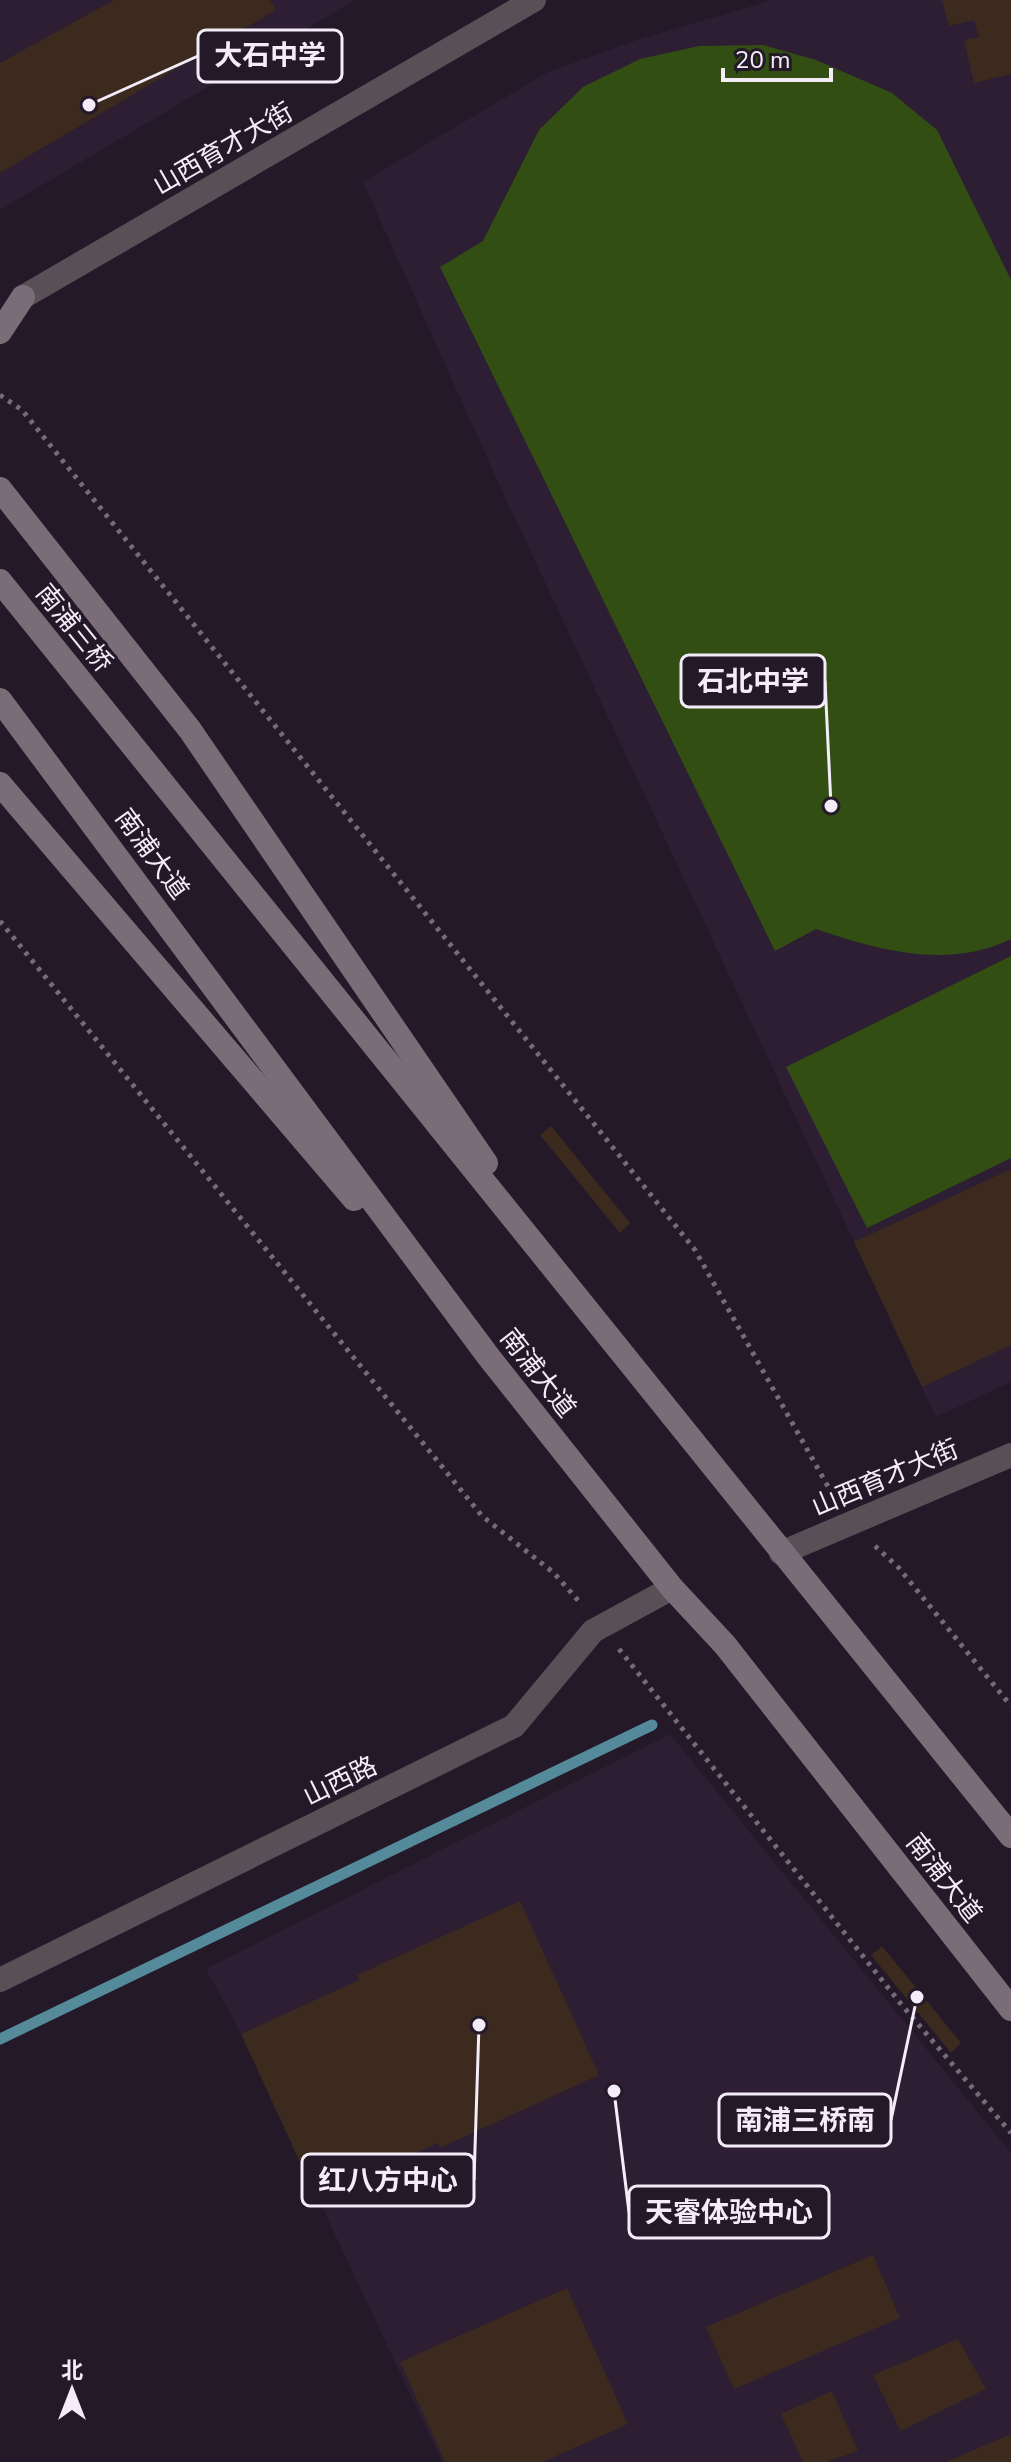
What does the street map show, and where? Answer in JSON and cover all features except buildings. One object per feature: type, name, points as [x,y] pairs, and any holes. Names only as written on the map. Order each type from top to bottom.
[{"type":"main road","points":[[0,332],[12,301]]},
{"type":"main road","points":[[0,489],[190,730],[593,1320]]},
{"type":"main road","name":"南浦三桥","points":[[0,581],[105,710]]},
{"type":"main road","name":"南浦大道","points":[[0,700],[488,1356],[672,1588],[725,1645],[1011,2009]]},
{"type":"main road","name":"南浦大道","points":[[105,710],[1011,1836]]},
{"type":"main road","points":[[0,784],[488,1356]]},
{"type":"street","name":"山西育才大街","points":[[12,301],[534,0]]},
{"type":"street","name":"山西育才大街","points":[[781,1553],[1011,1455]]},
{"type":"street","name":"山西路","points":[[0,1980],[514,1726],[593,1631],[672,1588]]},
{"type":"path","points":[[0,395],[22,410],[32,422],[695,1250],[763,1367],[800,1442],[840,1507]]},
{"type":"path","points":[[0,921],[482,1516],[554,1573]]},
{"type":"path","points":[[864,1536],[898,1567],[1011,1706]]},
{"type":"path","points":[[631,1663],[901,2004],[1011,2133]]},
{"type":"shaded area","points":[[0,0],[355,0],[0,210]]},
{"type":"shaded area","points":[[772,0],[1011,0],[1011,1382],[936,1417],[498,482],[363,182],[548,72],[634,41]]},
{"type":"shaded area","points":[[670,1734],[1011,2153],[1011,2462],[442,2462],[238,2028],[206,1969]]},
{"type":"green space","points":[[763,45],[816,60],[892,93],[937,130],[1011,280],[1011,939],[987,948],[963,953],[913,954],[864,944],[816,929],[775,951],[440,267],[483,241],[539,130],[583,87],[640,59],[699,46]]},
{"type":"green space","points":[[1011,956],[1011,1158],[867,1228],[786,1067]]},
{"type":"waterway","points":[[0,2039],[652,1725]]},
{"type":"place","name":"大石中学","points":[[89,105]]},
{"type":"place","name":"石北中学","points":[[831,806]]},
{"type":"place","name":"南浦三桥南","points":[[917,1997]]},
{"type":"place","name":"红八方中心","points":[[479,2025]]},
{"type":"place","name":"天睿体验中心","points":[[614,2091]]}]
